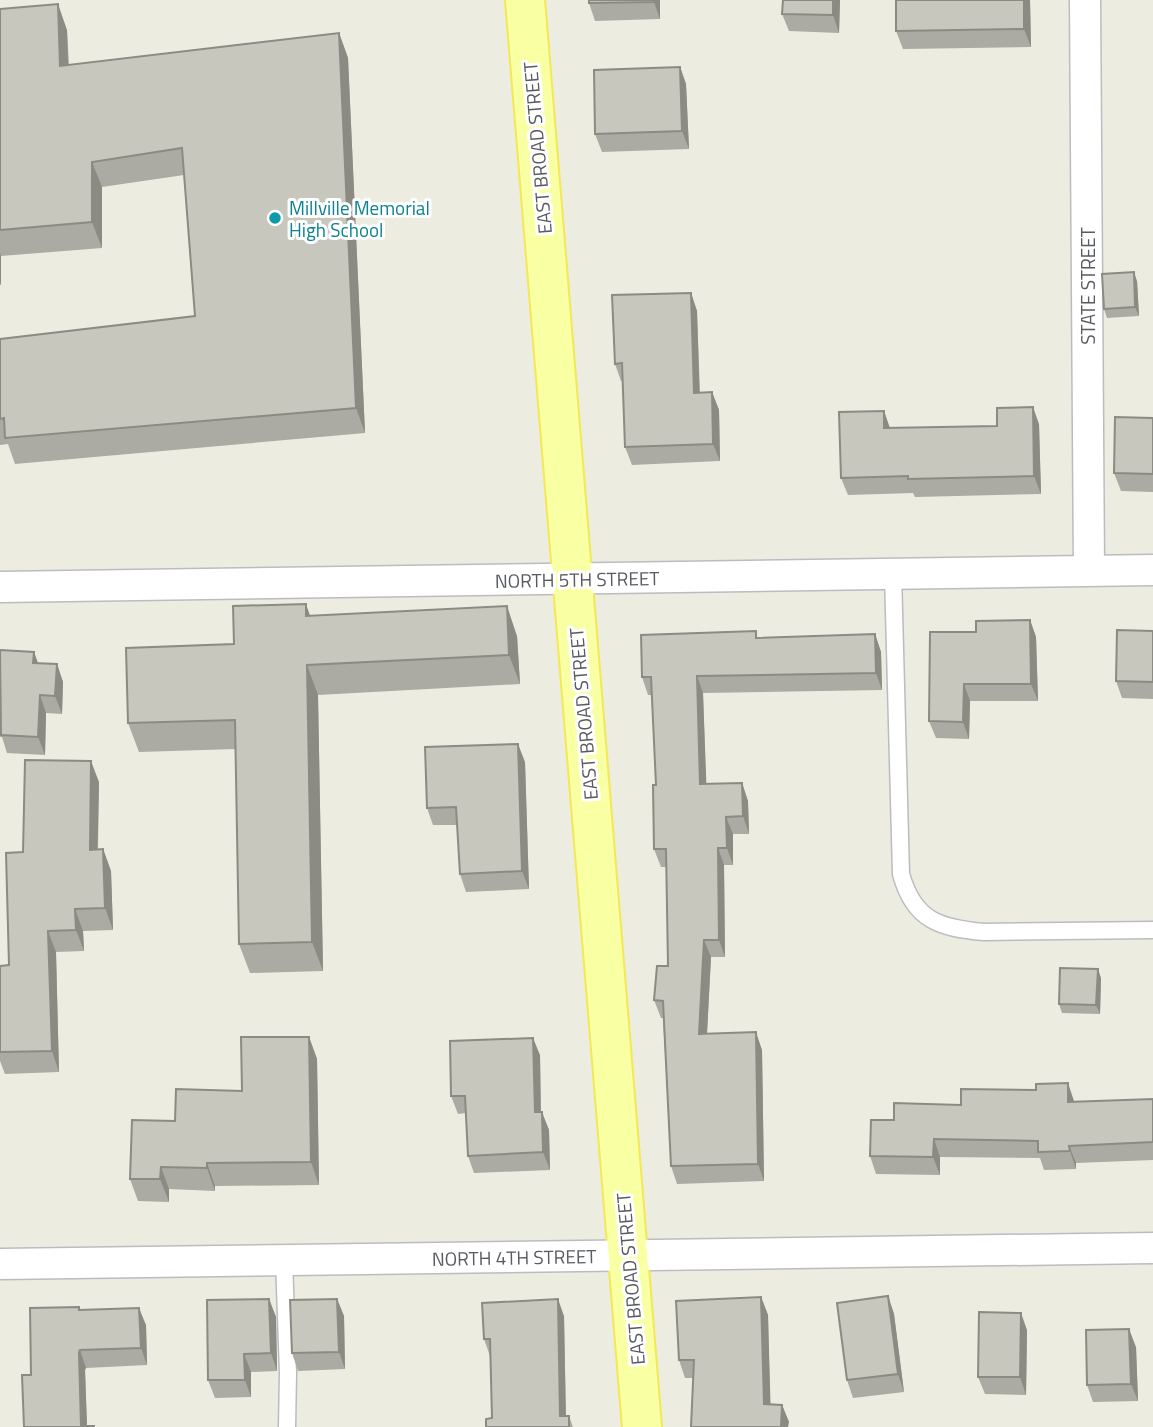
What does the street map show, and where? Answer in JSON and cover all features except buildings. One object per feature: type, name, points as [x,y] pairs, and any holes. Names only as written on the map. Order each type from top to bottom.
[{"type":"main road","name":"EAST BROAD STREET","points":[[524,0],[642,1427]]},
{"type":"street","name":"STATE STREET","points":[[1085,0],[1089,571]]},
{"type":"street","name":"NORTH 5TH STREET","points":[[0,587],[1153,570]]},
{"type":"street","name":"NORTH 4TH STREET","points":[[0,1264],[1153,1248]]},
{"type":"lane","points":[[893,574],[901,874],[906,892],[935,923],[959,930],[1153,930]]},
{"type":"lane","points":[[284,1260],[288,1427]]},
{"type":"place","name":"Millville Memorial High School","points":[[275,218]]}]
